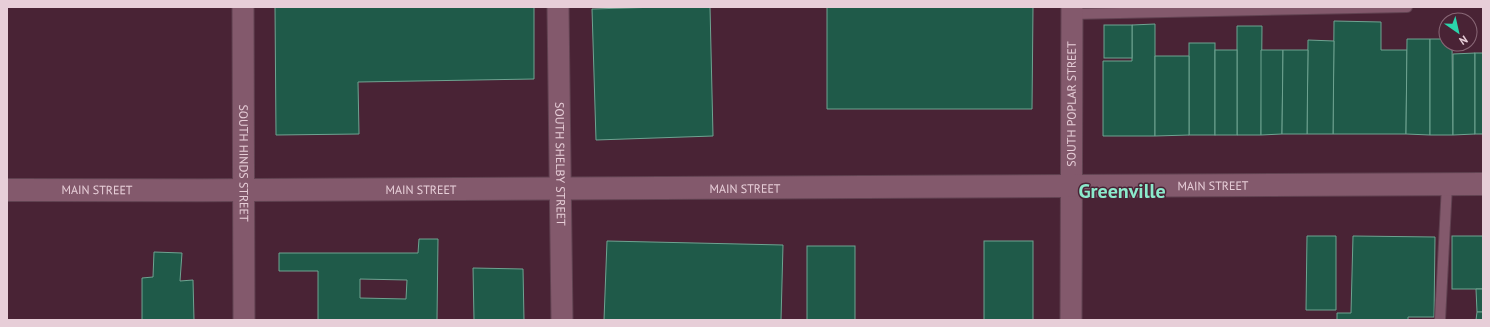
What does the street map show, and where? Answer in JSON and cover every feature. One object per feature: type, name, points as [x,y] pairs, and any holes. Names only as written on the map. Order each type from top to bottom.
[{"type":"street","name":"SOUTH HINDS STREET","points":[[242,7],[244,320]]},
{"type":"street","name":"SOUTH SHELBY STREET","points":[[558,7],[562,320]]},
{"type":"street","name":"SOUTH POPLAR STREET","points":[[1071,320],[1072,11]]},
{"type":"street","name":"MAIN STREET","points":[[7,190],[244,191],[1071,188],[1483,184]]},
{"type":"lane","points":[[1072,11],[1407,7]]},
{"type":"lane","points":[[1440,320],[1446,185]]},
{"type":"building","points":[[275,7],[534,7],[534,79],[358,82],[359,134],[276,135]]},
{"type":"building","points":[[710,7],[713,136],[596,140],[592,9]]},
{"type":"building","points":[[827,7],[1033,7],[1032,109],[827,109]]},
{"type":"building","points":[[1334,21],[1381,22],[1381,50],[1407,50],[1406,134],[1333,134]]},
{"type":"building","points":[[1155,24],[1155,136],[1103,136],[1103,61],[1132,61],[1132,25]]},
{"type":"building","points":[[1104,25],[1132,25],[1132,58],[1104,58]]},
{"type":"building","points":[[1237,26],[1262,26],[1261,135],[1237,135]]},
{"type":"building","points":[[1407,39],[1430,39],[1430,135],[1406,134]]},
{"type":"building","points":[[1430,39],[1438,39],[1438,52],[1452,52],[1453,135],[1430,135]]},
{"type":"building","points":[[1308,40],[1334,41],[1333,134],[1307,134]]},
{"type":"building","points":[[1189,43],[1215,43],[1215,135],[1189,135]]},
{"type":"building","points":[[1215,50],[1237,50],[1237,135],[1215,135]]},
{"type":"building","points":[[1261,50],[1283,50],[1282,134],[1261,135]]},
{"type":"building","points":[[1283,50],[1308,50],[1307,134],[1282,134]]},
{"type":"building","points":[[1475,53],[1475,134],[1453,135],[1453,54]]},
{"type":"building","points":[[1475,53],[1483,53],[1483,134],[1475,134]]},
{"type":"building","points":[[1155,56],[1189,56],[1189,135],[1155,136]]},
{"type":"building","points":[[1307,236],[1336,236],[1336,310],[1306,310]]},
{"type":"building","points":[[1353,236],[1435,237],[1434,317],[1408,317],[1408,320],[1337,320],[1337,313],[1351,313]]},
{"type":"building","points":[[1452,236],[1483,236],[1483,289],[1452,289]]},
{"type":"building","points":[[419,239],[438,239],[437,320],[318,320],[318,271],[279,271],[279,253],[418,253]],"holes":[[[360,279],[407,280],[406,299],[360,298]]]},
{"type":"building","points":[[607,241],[783,245],[781,320],[604,320]]},
{"type":"building","points":[[984,241],[1033,241],[1033,320],[984,320]]},
{"type":"building","points":[[807,246],[855,246],[855,320],[807,320]]},
{"type":"building","points":[[154,252],[182,253],[180,281],[193,280],[194,320],[142,320],[142,278],[153,277]]},
{"type":"building","points":[[473,268],[523,269],[524,320],[474,320]]},
{"type":"building","points":[[1476,289],[1483,289],[1483,312],[1477,312]]},
{"type":"building","points":[[1477,312],[1483,312],[1483,320],[1476,320]]},
{"type":"district","name":"Greenville","points":[[1122,191]]}]
